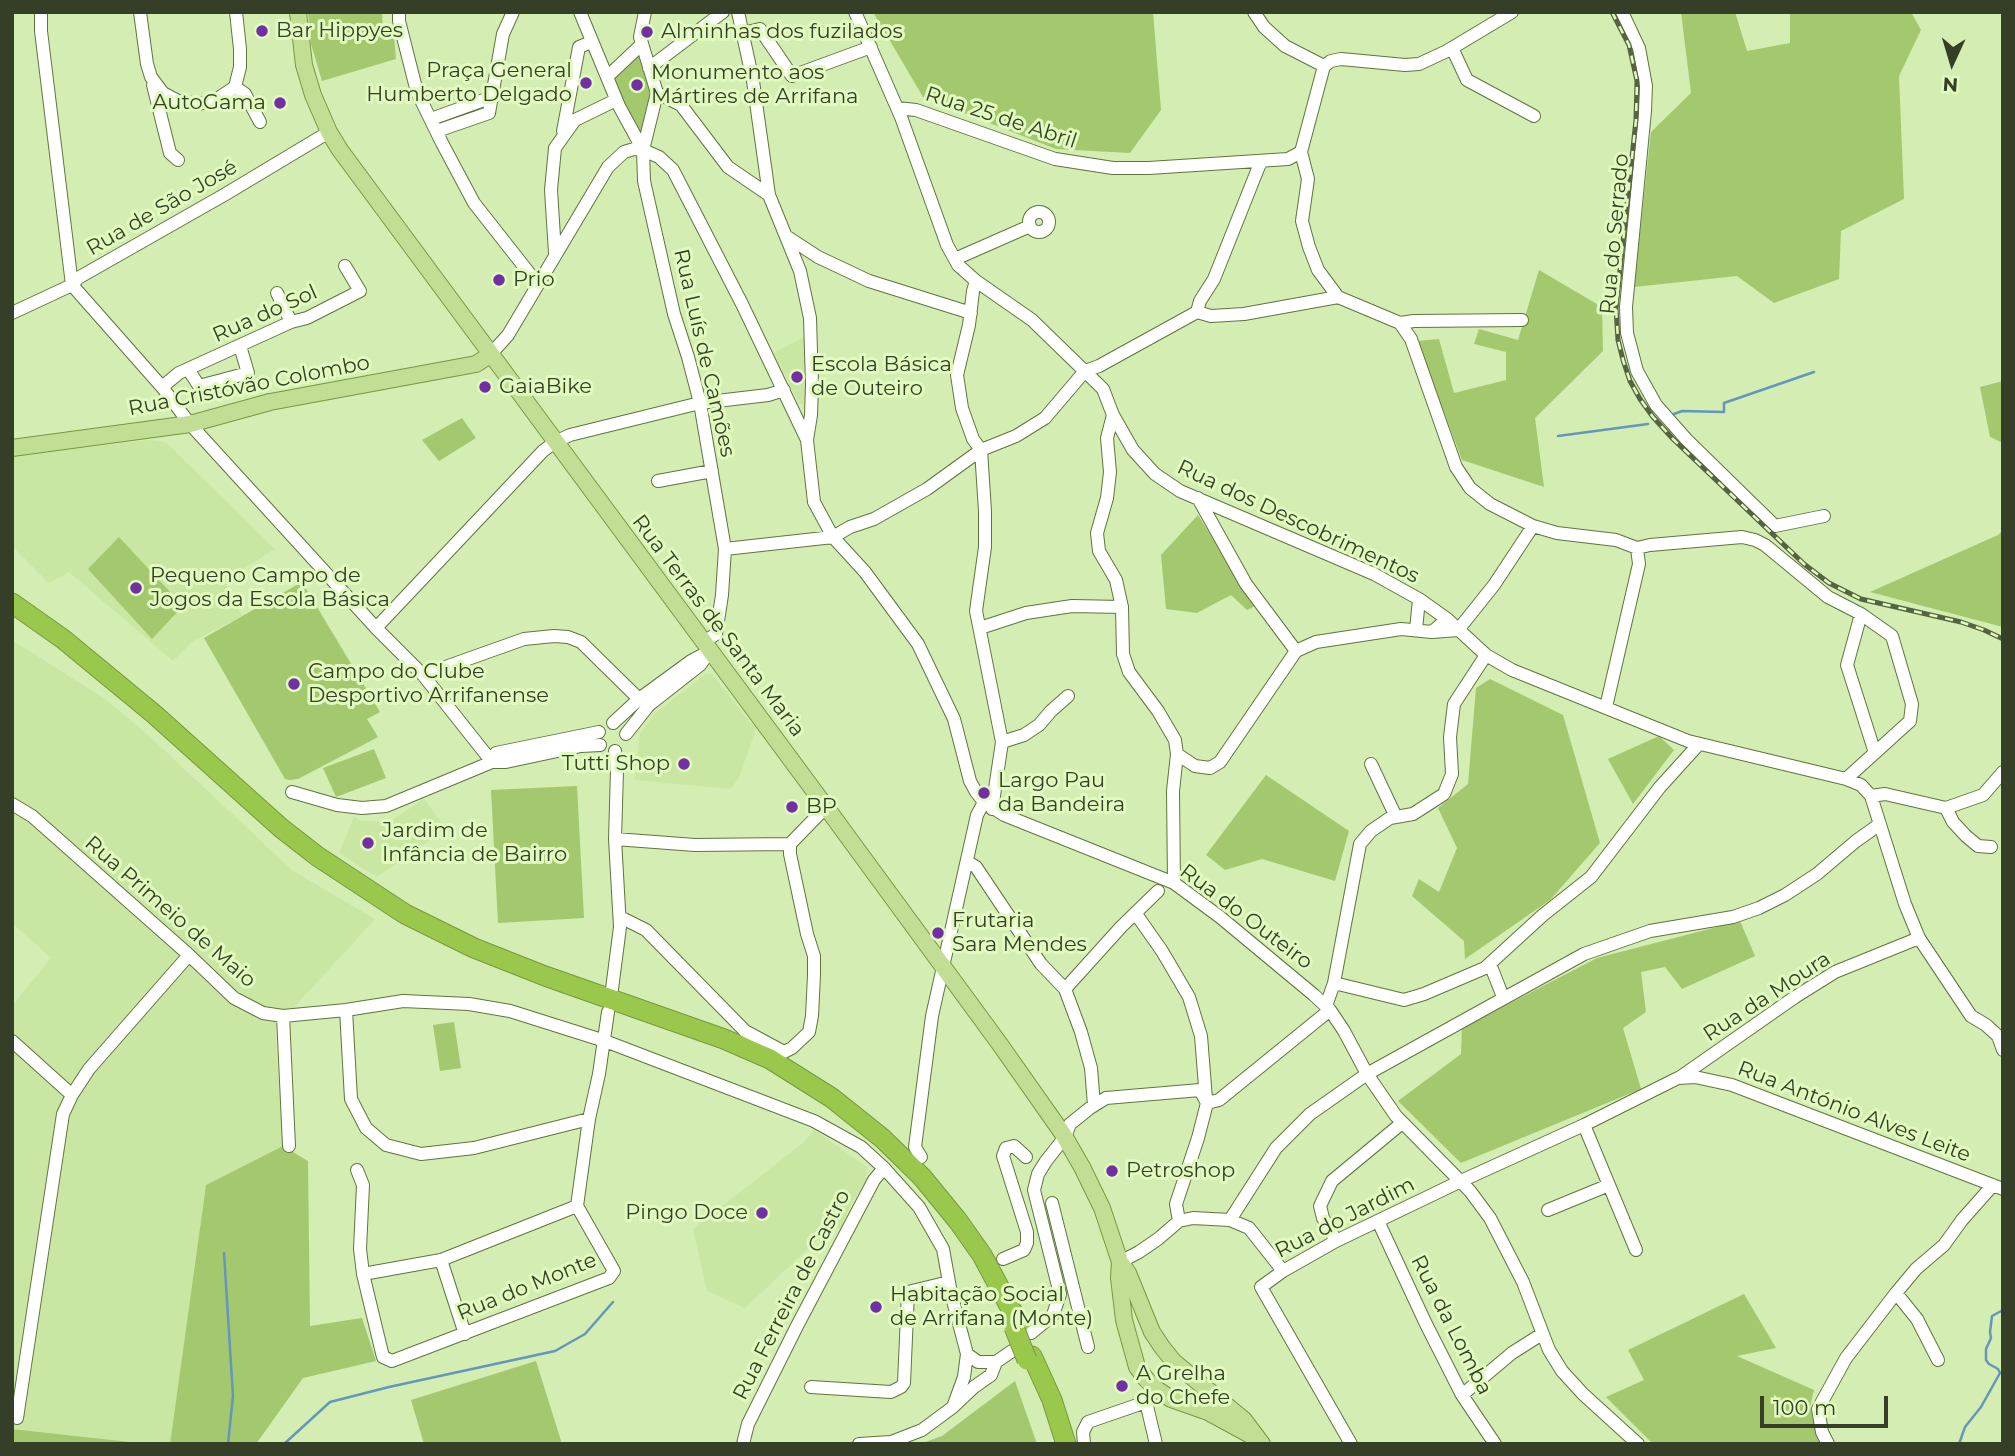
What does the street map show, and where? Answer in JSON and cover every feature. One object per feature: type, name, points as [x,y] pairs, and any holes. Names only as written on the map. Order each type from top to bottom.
[{"type":"highway","points":[[12,603],[63,639],[154,714],[281,828],[317,856],[405,914],[474,948],[724,1039],[769,1059],[832,1098],[882,1138],[922,1177],[982,1255],[1021,1328],[1023,1356],[1053,1444]]},
{"type":"highway","points":[[12,610],[61,644],[151,719],[305,855],[392,913],[472,953],[721,1045],[766,1066],[828,1103],[908,1172],[954,1225],[1021,1328]]},
{"type":"highway","points":[[1023,1356],[1052,1400],[1066,1444]]},
{"type":"main road","name":"Rua Terras de Santa Maria","points":[[298,12],[304,65],[313,95],[329,132],[360,180],[999,1043],[1083,1167],[1102,1208],[1120,1262]]},
{"type":"main road","name":"Rua Cristóvão Colombo","points":[[12,448],[190,424],[270,402],[476,364],[490,355]]},
{"type":"main road","points":[[1120,1262],[1128,1273],[1152,1332],[1162,1347],[1174,1362],[1244,1420],[1259,1441]]},
{"type":"main road","points":[[1120,1262],[1124,1320],[1137,1367],[1150,1395],[1208,1412],[1259,1441]]},
{"type":"main road","points":[[1137,1367],[1137,1357],[1144,1346],[1149,1344],[1162,1347]]},
{"type":"main road","points":[[1171,1399],[1180,1398],[1190,1388],[1188,1374]]},
{"type":"street","points":[[41,12],[41,31],[72,285],[162,387],[190,424],[376,628],[423,675],[492,762]]},
{"type":"street","points":[[140,12],[147,64],[170,153],[177,160]]},
{"type":"street","points":[[151,77],[163,93],[178,101],[199,104],[216,99],[235,87],[240,67],[236,12]]},
{"type":"street","points":[[399,12],[417,92],[474,204],[537,283]]},
{"type":"street","points":[[437,131],[489,113],[503,34],[513,12]]},
{"type":"street","points":[[580,12],[616,100],[643,150]]},
{"type":"street","points":[[643,150],[657,93],[640,37],[645,12]]},
{"type":"street","points":[[649,68],[723,12]]},
{"type":"street","points":[[737,12],[759,121],[769,195],[800,271],[810,318],[812,394],[807,440],[814,502],[833,537],[865,572],[918,644],[954,719],[970,781],[984,801]]},
{"type":"street","name":"Rua dos Descobrimentos","points":[[855,12],[897,108],[947,244],[958,265],[976,281],[1032,320],[1103,389],[1133,450],[1155,474],[1180,491],[1374,575],[1419,599],[1447,619],[1486,655],[1512,670],[1677,737],[1846,779],[1861,785],[1871,796]]},
{"type":"street","points":[[1254,12],[1264,27],[1285,46],[1324,66]]},
{"type":"street","points":[[1484,12],[1487,26]]},
{"type":"street","points":[[1512,12],[1452,48],[1419,64],[1341,59],[1324,66],[1301,152],[1308,179],[1302,221],[1318,270],[1338,297],[1400,323],[1522,320]]},
{"type":"street","name":"Rua do Serrado","points":[[1622,12],[1639,48],[1646,86],[1626,307],[1627,333],[1637,371],[1649,395],[1666,417],[1705,459],[1775,526],[1824,516]]},
{"type":"street","points":[[743,33],[760,29],[792,76],[871,47]]},
{"type":"street","points":[[562,135],[579,47],[589,43]]},
{"type":"street","points":[[607,77],[642,44]]},
{"type":"street","points":[[1452,48],[1467,80],[1534,116]]},
{"type":"street","points":[[235,87],[245,94],[260,122]]},
{"type":"street","points":[[657,93],[681,105],[728,167],[769,195]]},
{"type":"street","points":[[431,119],[492,97]]},
{"type":"street","points":[[555,253],[551,190],[555,148],[575,120],[616,100]]},
{"type":"street","name":"Rua 25 de Abril","points":[[897,108],[916,110],[1055,159],[1113,167],[1149,168],[1288,159],[1301,152]]},
{"type":"street","name":"Rua de São José","points":[[12,313],[72,285],[78,278],[329,132]]},
{"type":"street","points":[[490,355],[508,335],[608,167],[624,152],[643,150],[659,156],[673,170],[711,241],[807,440]]},
{"type":"street","name":"Rua Luís de Camões","points":[[643,150],[644,181],[651,216],[674,314],[700,402],[725,549],[723,595],[716,634],[707,647]]},
{"type":"street","points":[[1197,312],[1200,301],[1214,279],[1261,161]]},
{"type":"street","points":[[955,259],[1030,226]]},
{"type":"street","points":[[785,235],[818,257],[869,281],[971,313]]},
{"type":"street","name":"Rua do Sol","points":[[162,387],[179,373],[291,322],[307,318],[359,291],[345,266]]},
{"type":"street","points":[[921,1157],[915,1147],[939,961],[947,943],[968,863],[977,815],[996,780],[1002,742],[976,611],[985,547],[981,450],[972,439],[962,408],[957,375],[976,281]]},
{"type":"street","points":[[277,293],[291,322]]},
{"type":"street","points":[[725,549],[833,537],[850,527],[874,519],[927,489],[981,450],[1016,436],[1045,418],[1085,371],[1099,366],[1197,312],[1211,316],[1244,314],[1338,297]]},
{"type":"street","points":[[1400,323],[1411,339],[1456,467],[1470,488],[1490,504],[1533,526],[1557,533],[1616,540],[1637,548],[1742,537],[1755,540],[1765,545],[1828,597],[1861,614],[1892,636],[1912,705],[1910,721],[1846,779]]},
{"type":"street","points":[[188,369],[199,386],[248,373],[240,346]]},
{"type":"street","points":[[212,359],[221,380]]},
{"type":"street","points":[[376,628],[543,451],[555,442],[570,435],[700,402],[768,395],[784,390]]},
{"type":"street","points":[[1114,415],[1107,438],[1110,472],[1107,498],[1097,533],[1099,551],[1116,580],[1122,607],[1123,654],[1129,672],[1158,710],[1175,740],[1174,883]]},
{"type":"street","points":[[658,481],[712,471]]},
{"type":"street","points":[[1198,498],[1246,584],[1296,651]]},
{"type":"street","points":[[1177,754],[1195,766],[1210,768],[1220,762],[1296,651],[1316,642],[1401,629],[1432,632],[1458,630],[1494,585],[1533,526]]},
{"type":"street","points":[[1606,707],[1639,564],[1637,548]]},
{"type":"street","points":[[1416,630],[1419,599]]},
{"type":"street","points":[[980,628],[1026,613],[1072,606],[1122,607]]},
{"type":"street","points":[[1861,614],[1847,665],[1875,753]]},
{"type":"street","points":[[1432,632],[1447,619]]},
{"type":"street","points":[[423,675],[524,639],[554,636],[581,642],[639,699]]},
{"type":"street","points":[[599,738],[604,725],[613,723],[639,699],[707,647]]},
{"type":"street","points":[[599,738],[607,750],[620,750],[625,743],[626,734],[649,705],[700,665],[707,647]]},
{"type":"street","points":[[1207,1103],[1219,1100],[1328,1008],[1360,844],[1371,831],[1390,818],[1413,814],[1444,794],[1452,774],[1450,737],[1454,704],[1486,655]]},
{"type":"street","points":[[1002,742],[1024,735],[1068,696]]},
{"type":"street","points":[[613,723],[621,727],[626,734]]},
{"type":"street","points":[[292,792],[337,805],[362,808],[386,806],[492,762],[496,753],[599,738]]},
{"type":"street","points":[[1334,983],[1404,1000],[1485,968],[1543,915],[1591,877],[1660,787],[1699,744]]},
{"type":"street","points":[[612,989],[620,917],[615,839],[615,751]]},
{"type":"street","points":[[1371,764],[1396,817]]},
{"type":"street","points":[[2003,772],[1983,794],[1946,808],[1885,793],[1871,796],[1905,904],[1919,938],[1954,986],[1971,1016],[1998,1036],[2003,1050]]},
{"type":"street","points":[[984,801],[996,780]]},
{"type":"street","name":"Rua do Outeiro","points":[[984,801],[1004,815],[1174,883],[1295,978],[1328,1008],[1345,1031],[1367,1074],[1402,1123],[1471,1191],[1490,1218],[1522,1282],[1556,1363],[1572,1383],[1638,1444]]},
{"type":"street","name":"Rua Primeio de Maio","points":[[12,804],[32,816],[234,998],[264,1013],[283,1016],[403,1001],[469,1004],[510,1011],[605,1041],[814,1121],[861,1147],[919,1207],[943,1249],[967,1354]]},
{"type":"street","points":[[620,917],[646,930],[745,1031],[784,1052],[792,1048],[809,1032],[814,956],[807,934],[790,844],[826,807]]},
{"type":"street","points":[[1946,808],[1966,836],[1978,845],[1991,847]]},
{"type":"street","points":[[1230,1220],[1276,1148],[1310,1114],[1367,1074],[1584,954],[1650,931],[1733,917],[1759,908],[1817,874],[1880,824]]},
{"type":"street","points":[[615,839],[695,845],[790,844]]},
{"type":"street","points":[[968,863],[976,867],[1041,964],[1065,989],[1091,1068],[1094,1105]]},
{"type":"street","points":[[1065,989],[1158,891]]},
{"type":"street","points":[[1136,914],[1189,997],[1201,1036],[1207,1103],[1176,1203],[1179,1221]]},
{"type":"street","name":"Rua da Moura","points":[[1678,1079],[1835,972],[1919,938]]},
{"type":"street","points":[[17,1418],[63,1114],[89,1069],[189,956]]},
{"type":"street","points":[[1490,964],[1503,998]]},
{"type":"street","points":[[346,1010],[351,1099],[366,1128],[386,1146],[421,1154],[474,1148],[589,1119]]},
{"type":"street","points":[[357,1170],[363,1185],[360,1250],[363,1274],[441,1260],[577,1206],[608,1012]]},
{"type":"street","points":[[283,1016],[289,1146]]},
{"type":"street","points":[[12,1041],[72,1095]]},
{"type":"street","name":"Rua António Alves Leite","points":[[1461,1181],[1678,1079],[1695,1077],[1732,1085],[1998,1187]]},
{"type":"street","points":[[1021,1328],[1053,1315],[1060,1294],[1034,1190],[1045,1161],[1065,1137],[1070,1124],[1106,1098],[1200,1090],[1207,1103]]},
{"type":"street","points":[[1336,1241],[1323,1218],[1320,1206],[1332,1181],[1402,1123]]},
{"type":"street","points":[[1584,1125],[1636,1251]]},
{"type":"street","points":[[1003,1259],[1024,1250],[1027,1231],[1003,1156],[1006,1149],[1014,1146],[1026,1157]]},
{"type":"street","name":"Rua Ferreira de Castro","points":[[743,1444],[748,1424],[797,1326],[874,1180],[884,1168]]},
{"type":"street","name":"Rua do Jardim","points":[[1351,1444],[1261,1287],[1283,1271],[1336,1241],[1461,1181]]},
{"type":"street","points":[[1548,1210],[1609,1185]]},
{"type":"street","points":[[1828,1444],[1822,1432],[1818,1409],[1846,1358],[1916,1269],[1944,1245],[1962,1220],[1998,1187]]},
{"type":"street","points":[[1052,1203],[1088,1347]]},
{"type":"street","name":"Rua do Monte","points":[[363,1274],[383,1357],[393,1361],[609,1278],[614,1271],[577,1206]]},
{"type":"street","points":[[1120,1262],[1158,1239],[1179,1221],[1193,1218],[1230,1220],[1249,1228],[1283,1271]]},
{"type":"street","name":"Rua da Lomba","points":[[1378,1221],[1462,1395],[1495,1444]]},
{"type":"street","points":[[1045,1233],[1060,1228]]},
{"type":"street","points":[[1027,1243],[1050,1256]]},
{"type":"street","points":[[441,1260],[465,1334]]},
{"type":"street","points":[[811,1387],[891,1392],[901,1387],[904,1383],[908,1292],[949,1282]]},
{"type":"street","points":[[1895,1293],[1917,1319],[1938,1360]]},
{"type":"street","points":[[1462,1395],[1512,1353],[1542,1334]]},
{"type":"street","points":[[954,1407],[964,1377],[967,1354],[978,1362],[996,1362],[1023,1356]]},
{"type":"street","points":[[974,1387],[978,1362]]},
{"type":"street","points":[[859,1444],[891,1442],[922,1430],[991,1375],[996,1362]]},
{"type":"street","points":[[1084,1444],[1083,1432],[1088,1422],[1150,1395],[1156,1444]]},
{"type":"shaded area","points":[[308,12],[382,12],[383,35],[394,35],[396,59],[322,81],[311,44]]},
{"type":"shaded area","points":[[873,12],[1153,12],[1161,110],[1130,153],[1056,149],[923,97]]},
{"type":"shaded area","points":[[1681,12],[1735,12],[1747,51],[1790,43],[1790,12],[1911,12],[1921,30],[1899,76],[1904,199],[1841,231],[1839,279],[1774,303],[1737,276],[1634,287],[1651,132],[1691,93]]},
{"type":"shaded area","points":[[641,48],[655,94],[643,142],[610,77]]},
{"type":"shaded area","points":[[1539,270],[1602,307],[1603,351],[1535,418],[1544,487],[1462,460],[1417,341],[1439,339],[1454,393],[1506,380],[1506,352],[1474,344],[1479,329],[1518,340]]},
{"type":"shaded area","name":"Escola Básica de Outeiro","points":[[809,334],[807,402],[803,404],[799,403],[774,353]]},
{"type":"shaded area","points":[[2003,381],[2003,443],[1990,437],[1980,387]]},
{"type":"shaded area","points":[[462,418],[476,438],[439,461],[422,440]]},
{"type":"shaded area","points":[[147,440],[166,442],[275,549],[224,581],[242,616],[193,641],[173,661],[69,572],[49,583],[12,546],[12,456]]},
{"type":"shaded area","points":[[1198,515],[1255,606],[1247,610],[1231,595],[1197,613],[1166,609],[1161,555]]},
{"type":"shaded area","points":[[2003,530],[2003,627],[1870,592],[1998,535]]},
{"type":"shaded area","name":"Pequeno Campo de Jogos da Escola Básica","points":[[119,537],[183,606],[152,639],[88,569]]},
{"type":"shaded area","name":"Campo do Clube Desportivo Arrifanense","points":[[302,582],[380,712],[367,719],[378,737],[298,779],[290,780],[285,779],[204,638]]},
{"type":"shaded area","points":[[12,640],[105,699],[148,735],[293,871],[375,919],[275,1028],[283,1146],[206,1185],[170,1444],[12,1429],[12,1006],[51,958],[12,923]]},
{"type":"shaded area","points":[[706,674],[712,674],[750,723],[757,726],[739,777],[731,789],[635,780],[640,734],[654,714]]},
{"type":"shaded area","points":[[1490,679],[1563,715],[1600,843],[1550,900],[1465,959],[1464,941],[1412,896],[1419,879],[1439,892],[1457,848],[1438,808],[1468,784],[1476,688]]},
{"type":"shaded area","points":[[1659,736],[1674,750],[1633,804],[1608,759]]},
{"type":"shaded area","points":[[374,749],[386,778],[336,797],[323,768]]},
{"type":"shaded area","points":[[1266,775],[1349,831],[1335,881],[1262,859],[1225,870],[1206,855]]},
{"type":"shaded area","points":[[577,786],[584,918],[498,923],[491,790]]},
{"type":"shaded area","points":[[424,799],[446,829],[377,877],[339,853],[354,817],[361,821],[389,822]]},
{"type":"shaded area","points":[[1740,921],[1755,956],[1682,989],[1665,967],[1641,972],[1646,1012],[1623,1028],[1641,1089],[1461,1163],[1398,1101],[1461,1054],[1462,1028],[1597,958]]},
{"type":"shaded area","points":[[454,1022],[461,1068],[440,1071],[433,1025]]},
{"type":"shaded area","points":[[814,1130],[867,1167],[866,1180],[849,1208],[841,1229],[830,1228],[745,1308],[707,1291],[693,1229],[803,1143]]},
{"type":"shaded area","points":[[283,1146],[308,1161],[310,1326],[362,1318],[376,1361],[303,1378],[256,1444],[170,1444],[206,1185]]},
{"type":"shaded area","points":[[1744,1294],[1776,1348],[1737,1356],[1814,1390],[1810,1407],[1821,1444],[1653,1444],[1606,1397],[1644,1380],[1628,1350]]},
{"type":"shaded area","points":[[536,1361],[562,1444],[424,1444],[411,1400]]},
{"type":"shaded area","points":[[1015,1381],[1037,1444],[920,1444],[942,1436]]},
{"type":"shaded area","points":[[12,1429],[148,1444],[12,1444]]},
{"type":"waterway","points":[[1674,414],[1682,411],[1724,412],[1724,403],[1814,372]]},
{"type":"waterway","points":[[1558,436],[1648,424]]},
{"type":"waterway","points":[[224,1253],[233,1396],[228,1444]]},
{"type":"waterway","points":[[284,1444],[330,1402],[555,1351],[585,1334],[613,1302]]},
{"type":"waterway","points":[[1959,1444],[1965,1427],[1981,1407],[2000,1373],[1986,1360],[1986,1349],[1991,1338],[1992,1316],[2003,1310]]},
{"type":"railway","points":[[1612,12],[1629,45],[1637,81],[1636,120],[1616,308],[1618,340],[1623,360],[1640,399],[1673,439],[1804,564],[1829,583],[1861,599],[1961,622],[2003,639]]},
{"type":"place","name":"Bar Hippyes","points":[[262,31]]},
{"type":"place","name":"Alminhas dos fuzilados","points":[[647,32]]},
{"type":"place","name":"Praça General Humberto Delgado","points":[[586,83]]},
{"type":"place","name":"Monumento aos Mártires de Arrifana","points":[[637,85]]},
{"type":"place","name":"AutoGama","points":[[280,103]]},
{"type":"place","name":"Prio","points":[[499,280]]},
{"type":"place","name":"Escola Básica de Outeiro","points":[[797,377]]},
{"type":"place","name":"GaiaBike","points":[[485,387]]},
{"type":"place","name":"Pequeno Campo de Jogos da Escola Básica","points":[[136,588]]},
{"type":"place","name":"Campo do Clube Desportivo Arrifanense","points":[[294,684]]},
{"type":"place","name":"Tutti Shop","points":[[684,764]]},
{"type":"place","name":"Largo Pau da Bandeira","points":[[984,793]]},
{"type":"place","name":"BP","points":[[792,807]]},
{"type":"place","name":"Jardim de Infância de Bairro","points":[[368,843]]},
{"type":"place","name":"Frutaria Sara Mendes","points":[[938,933]]},
{"type":"place","name":"Petroshop","points":[[1112,1171]]},
{"type":"place","name":"Pingo Doce","points":[[762,1213]]},
{"type":"place","name":"Habitação Social de Arrifana (Monte)","points":[[876,1307]]},
{"type":"place","name":"A Grelha do Chefe","points":[[1122,1386]]}]
